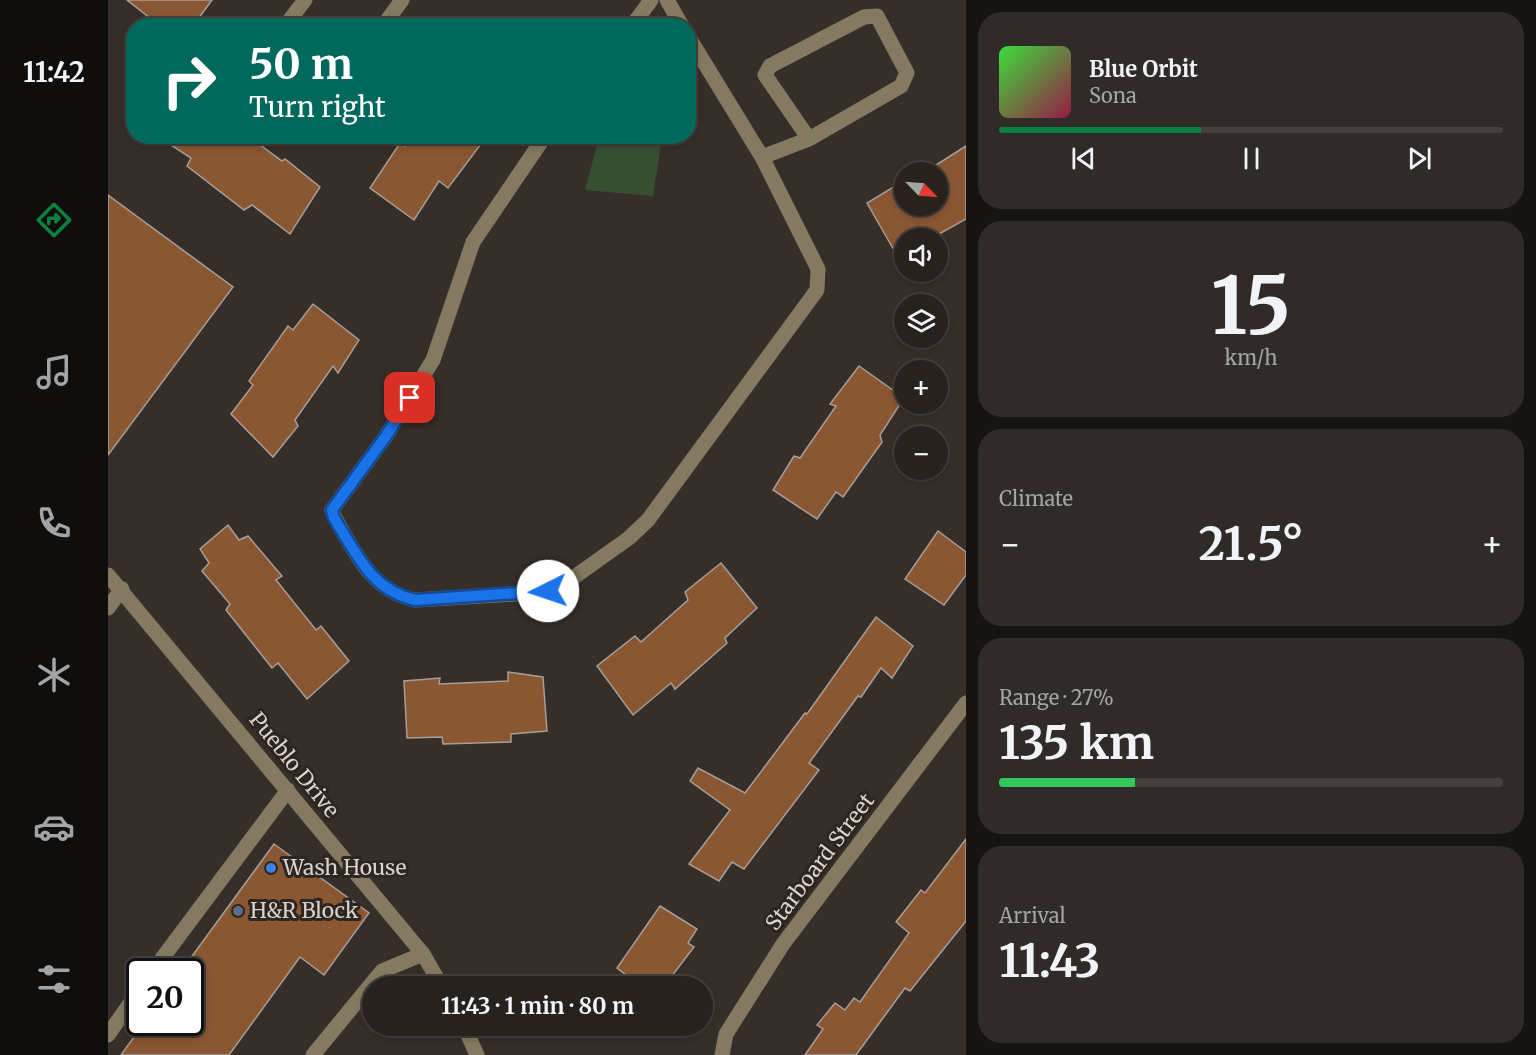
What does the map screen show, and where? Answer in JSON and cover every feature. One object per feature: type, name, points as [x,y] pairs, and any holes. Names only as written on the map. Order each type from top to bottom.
[{"type":"street","points":[[291,18],[305,0]]},
{"type":"street","points":[[388,18],[402,0]]},
{"type":"street","points":[[638,18],[651,0]]},
{"type":"street","points":[[667,0],[677,18]]},
{"type":"street","points":[[762,157],[809,139],[901,86],[907,73],[877,16],[864,17],[770,66],[765,75],[809,139]]},
{"type":"street","points":[[540,144],[473,242],[433,360],[386,436],[332,510],[334,518],[366,570],[395,596],[415,600],[548,591],[570,580],[629,538],[648,520],[817,290],[818,269],[762,157],[696,49]]},
{"type":"street","name":"Pueblo Drive","points":[[108,575],[122,589],[423,954],[436,976]]},
{"type":"street","points":[[108,608],[122,589]]},
{"type":"street","name":"Starboard Street","points":[[722,1055],[726,1034],[783,944],[966,703]]},
{"type":"street","points":[[162,958],[288,790]]},
{"type":"street","points":[[313,1055],[382,971],[423,954]]},
{"type":"street","points":[[108,1035],[126,1009]]},
{"type":"street","points":[[468,1036],[477,1055]]},
{"type":"green space","points":[[597,144],[661,144],[653,196],[585,190]]},
{"type":"building","points":[[127,0],[212,0],[199,18],[150,18]]},
{"type":"building","points":[[169,144],[259,144],[282,161],[285,159],[320,187],[290,234],[252,205],[244,210],[187,166],[191,158]]},
{"type":"building","points":[[399,144],[405,146],[406,144],[481,144],[448,188],[439,181],[414,220],[370,188]]},
{"type":"building","points":[[966,146],[966,219],[948,229],[894,228],[894,250],[867,203],[894,187],[894,216],[948,216],[948,162],[941,162]]},
{"type":"building","points":[[108,195],[233,287],[108,455]]},
{"type":"building","points":[[313,304],[359,340],[338,373],[333,366],[295,420],[298,426],[273,457],[231,414],[253,385],[249,381],[288,326],[293,330]]},
{"type":"building","points":[[859,366],[894,391],[894,413],[880,435],[882,442],[843,497],[836,492],[817,519],[773,490],[794,456],[800,458],[836,406],[830,404]]},
{"type":"building","points":[[228,525],[239,540],[248,536],[282,576],[276,580],[316,630],[321,626],[349,661],[307,699],[278,663],[272,668],[226,610],[230,604],[202,571],[209,563],[200,549]]},
{"type":"building","points":[[938,531],[966,552],[966,575],[944,605],[905,579]]},
{"type":"building","points":[[721,563],[757,608],[725,638],[727,643],[675,689],[671,683],[633,715],[597,666],[635,636],[641,642],[688,600],[685,592]]},
{"type":"building","points":[[876,617],[913,646],[892,678],[881,668],[861,697],[858,696],[809,763],[819,770],[744,869],[732,862],[719,881],[689,864],[730,810],[690,781],[698,768],[745,793],[805,713],[807,714]]},
{"type":"building","points":[[508,672],[543,677],[547,731],[511,734],[511,742],[443,744],[442,737],[407,738],[404,681],[440,678],[439,684],[508,681]]},
{"type":"building","points":[[966,839],[966,921],[910,991],[905,988],[856,1055],[805,1055],[823,1029],[817,1025],[835,1003],[845,1010],[854,998],[860,1002],[909,933],[896,922],[921,890],[925,893]]},
{"type":"building","points":[[274,844],[369,913],[324,975],[300,957],[229,1055],[121,1055],[135,1036],[204,1036],[204,958],[191,958]]},
{"type":"building","points":[[660,906],[697,929],[688,943],[694,947],[672,976],[628,976],[617,968]]},
{"type":"place","name":"Wash House","points":[[271,868]]},
{"type":"place","name":"H&R Block","points":[[238,911]]},
{"type":"route","points":[[410,398],[386,436],[336,501],[332,510],[334,518],[366,570],[395,596],[415,600],[548,591]]}]
